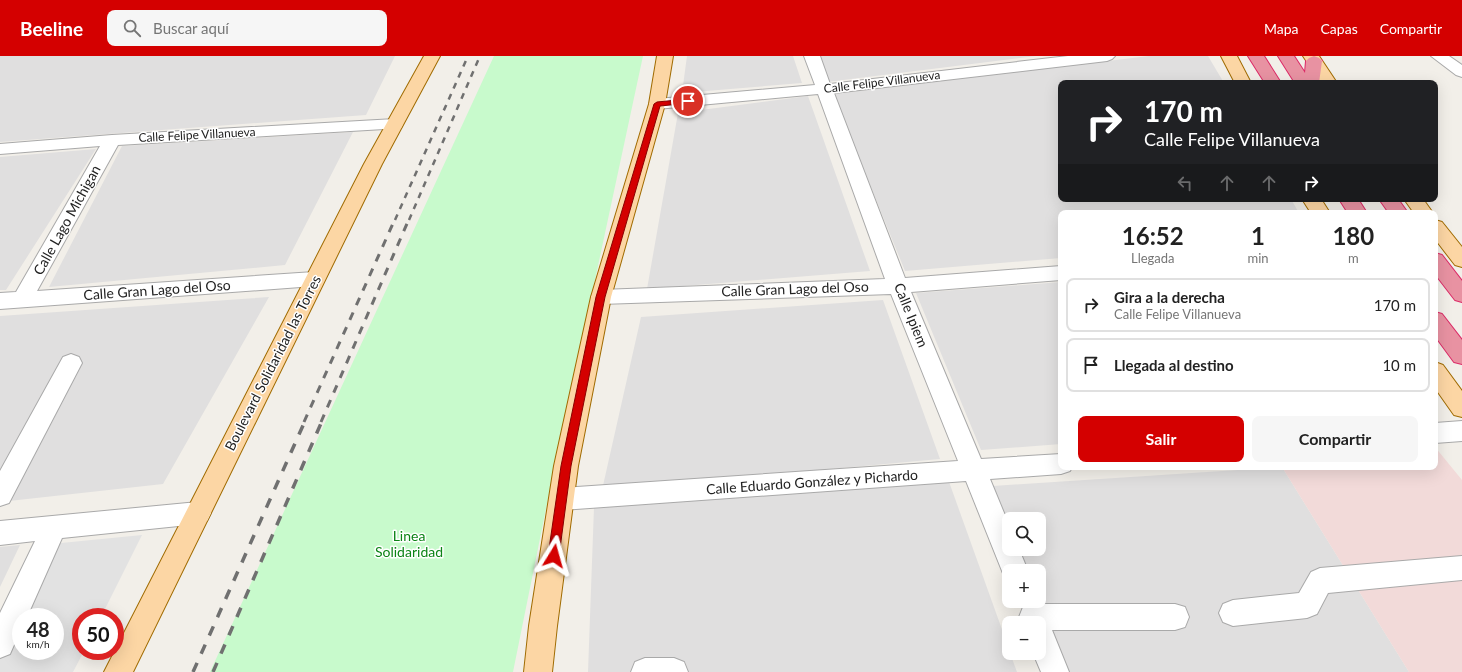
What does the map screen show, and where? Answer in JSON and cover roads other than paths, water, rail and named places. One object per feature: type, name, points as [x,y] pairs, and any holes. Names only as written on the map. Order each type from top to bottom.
[{"type":"highway","points":[[1256,56],[1271,80]]},
{"type":"highway","points":[[1286,56],[1302,80]]},
{"type":"highway","points":[[1311,80],[1312,58]]},
{"type":"highway","points":[[1390,202],[1397,210]]},
{"type":"highway","points":[[1438,264],[1462,295]]},
{"type":"highway","points":[[1438,324],[1462,356]]},
{"type":"main road","name":"Boulevard Solidaridad las Torres","points":[[118,672],[314,279],[373,164],[432,56]]},
{"type":"main road","points":[[538,672],[543,626],[566,466],[601,297],[657,104],[665,56]]},
{"type":"main road","points":[[1229,56],[1242,80]]},
{"type":"main road","points":[[1312,58],[1327,80]]},
{"type":"main road","points":[[1415,202],[1422,210]]},
{"type":"main road","points":[[1438,230],[1462,260]]},
{"type":"main road","points":[[1438,375],[1462,408]]},
{"type":"street","name":"Calle Ipiem","points":[[812,56],[898,286],[976,471],[1012,564]]},
{"type":"street","name":"Calle Felipe Villanueva","points":[[657,104],[825,89],[1106,56]]},
{"type":"street","points":[[1439,56],[1462,72]]},
{"type":"street","name":"Calle Felipe Villanueva","points":[[0,149],[112,140],[395,124]]},
{"type":"street","name":"Calle Lago Michigan","points":[[22,300],[112,140]]},
{"type":"street","name":"Calle Gran Lago del Oso","points":[[601,297],[898,286],[1058,273]]},
{"type":"street","name":"Calle Gran Lago del Oso","points":[[0,301],[314,279]]},
{"type":"street","points":[[0,495],[71,363]]},
{"type":"street","points":[[1438,433],[1462,431]]},
{"type":"street","name":"Calle Eduardo González y Pichardo","points":[[562,499],[1058,464]]},
{"type":"street","points":[[0,533],[198,513]]},
{"type":"street","points":[[0,644],[54,528]]},
{"type":"street","points":[[1233,613],[1307,605],[1320,581],[1462,568]]},
{"type":"street","points":[[1046,618],[1175,618]]},
{"type":"street","points":[[1046,649],[1055,672]]},
{"type":"street","points":[[646,672],[674,672]]},
{"type":"railway","points":[[395,220],[468,56]]},
{"type":"railway","points":[[409,220],[480,56]]},
{"type":"railway","points":[[304,422],[395,219]]},
{"type":"railway","points":[[321,422],[409,219]]},
{"type":"railway","points":[[193,672],[305,421]]},
{"type":"railway","points":[[213,672],[322,421]]},
{"type":"park label","name":"Linea Solidaridad","points":[[409,544]]}]
